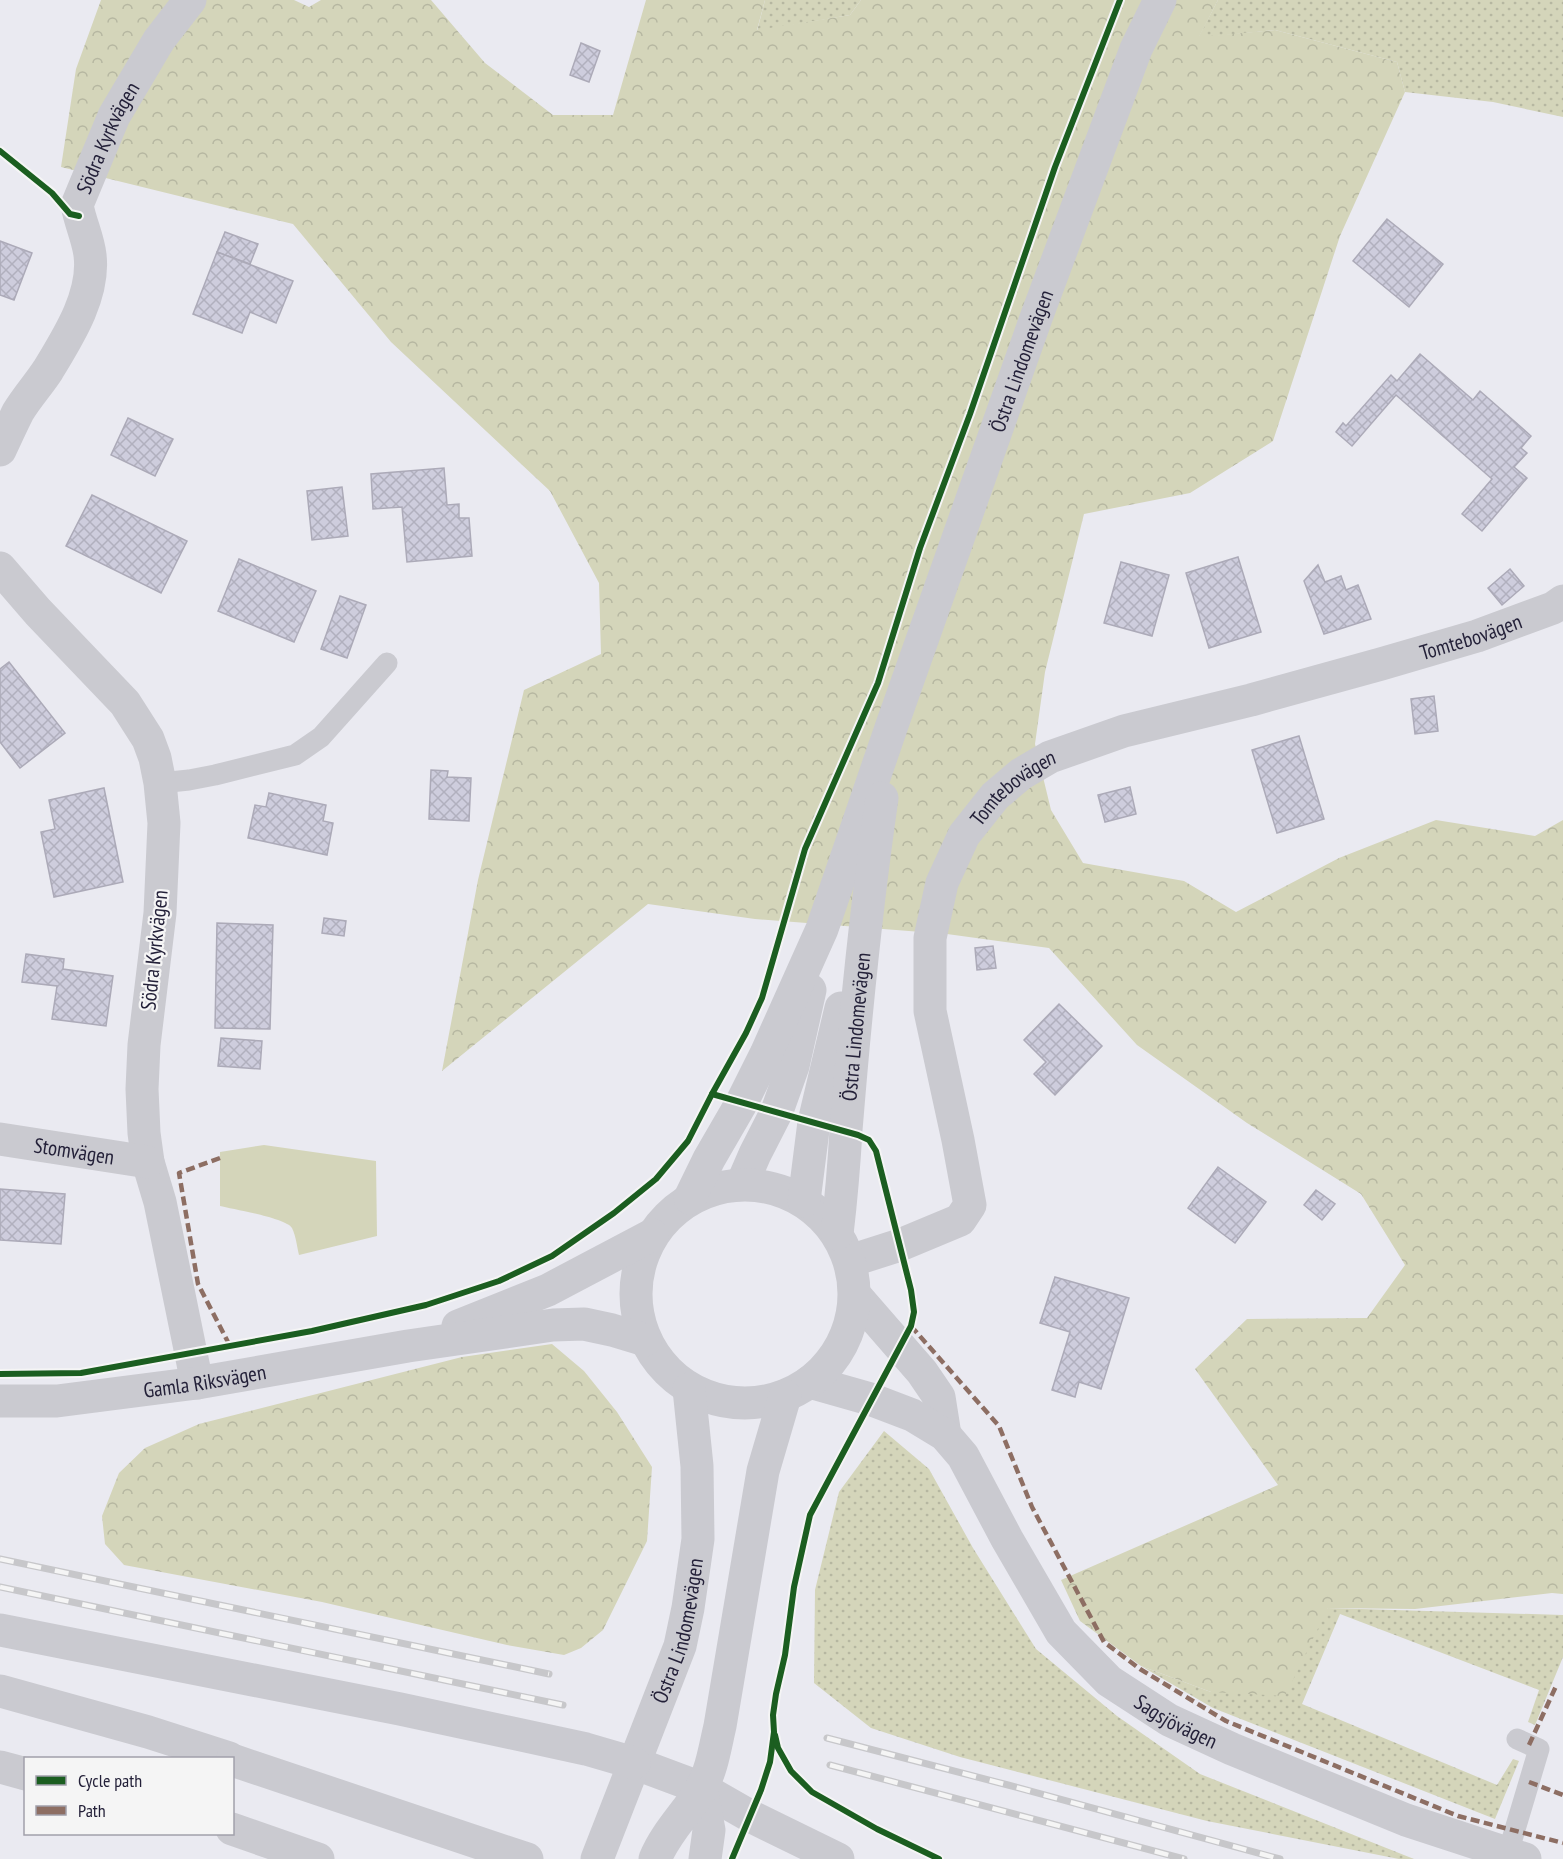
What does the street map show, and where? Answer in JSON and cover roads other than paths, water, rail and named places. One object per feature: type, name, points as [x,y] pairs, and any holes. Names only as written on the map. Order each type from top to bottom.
[{"type":"main road","name":"Södra Kyrkvägen","points":[[0,450],[19,412],[48,370],[76,320],[89,286],[90,255],[78,205],[114,116],[159,40],[190,0]]},
{"type":"main road","name":"Östra Lindomevägen","points":[[690,1198],[761,1064],[822,929],[1036,318],[1136,49],[1160,0]]},
{"type":"main road","name":"Södra Kyrkvägen","points":[[0,568],[38,612],[125,703],[148,739],[155,758],[164,824],[160,913],[144,1045],[142,1089],[148,1162],[160,1202],[197,1383]]},
{"type":"main road","name":"Tomtebovägen","points":[[843,1248],[900,1245],[960,1220],[970,1204],[930,1011],[930,939],[942,883],[964,835],[995,795],[1021,774],[1050,757],[1124,731],[1251,700],[1476,636],[1553,608],[1563,601]]},
{"type":"main road","name":"Östra Lindomevägen","points":[[843,1248],[869,890],[892,725]]},
{"type":"main road","name":"Östra Lindomevägen","points":[[804,1201],[814,1122],[869,890]]},
{"type":"main road","name":"Östra Lindomevägen","points":[[742,1184],[777,1111],[793,1066],[822,929]]},
{"type":"main road","name":"Stomvägen","points":[[0,1139],[148,1162]]},
{"type":"main road","name":"Gamla Riksvägen","points":[[797,1389],[761,1402],[736,1403],[712,1399],[689,1389],[671,1376],[656,1359],[645,1340],[636,1314],[635,1287],[640,1260],[652,1235],[669,1215],[690,1198],[715,1188],[742,1184],[763,1185],[784,1191],[804,1201],[823,1216],[843,1248]]},
{"type":"main road","name":"Gamla Riksvägen","points":[[408,1346],[548,1290],[652,1235]]},
{"type":"main road","points":[[658,1852],[701,1788],[713,1757],[763,1471],[797,1389],[828,1365],[843,1344],[851,1320],[855,1295],[854,1278],[843,1248]]},
{"type":"main road","points":[[855,1295],[922,1372],[939,1397],[945,1435]]},
{"type":"main road","name":"Gamla Riksvägen","points":[[0,1401],[57,1401],[197,1383],[408,1346],[553,1325],[584,1324],[645,1340]]},
{"type":"main road","name":"Östra Lindomevägen","points":[[597,1859],[680,1646],[698,1539],[697,1466],[689,1389]]},
{"type":"main road","name":"Sagsjövägen","points":[[797,1389],[870,1399],[912,1415],[945,1435],[963,1456],[1007,1539],[1061,1632],[1109,1681],[1169,1719],[1232,1749],[1406,1820],[1516,1856]]},
{"type":"main road","points":[[0,1630],[411,1711],[586,1749],[634,1762],[701,1788],[750,1816],[838,1859]]},
{"type":"main road","points":[[0,1691],[148,1732],[225,1757]]},
{"type":"main road","points":[[234,1760],[527,1859]]},
{"type":"main road","points":[[0,1767],[24,1773]]},
{"type":"main road","points":[[701,1788],[708,1830],[705,1859]]},
{"type":"main road","points":[[234,1830],[318,1859]]},
{"type":"lane","points":[[160,783],[215,775],[295,756],[321,737],[387,663]]},
{"type":"lane","points":[[1516,1856],[1546,1751],[1517,1739]]},
{"type":"railway","points":[[0,1559],[549,1674]]},
{"type":"railway","points":[[0,1587],[563,1705]]},
{"type":"railway","points":[[827,1738],[1280,1859]]},
{"type":"railway","points":[[830,1765],[1184,1859]]}]
